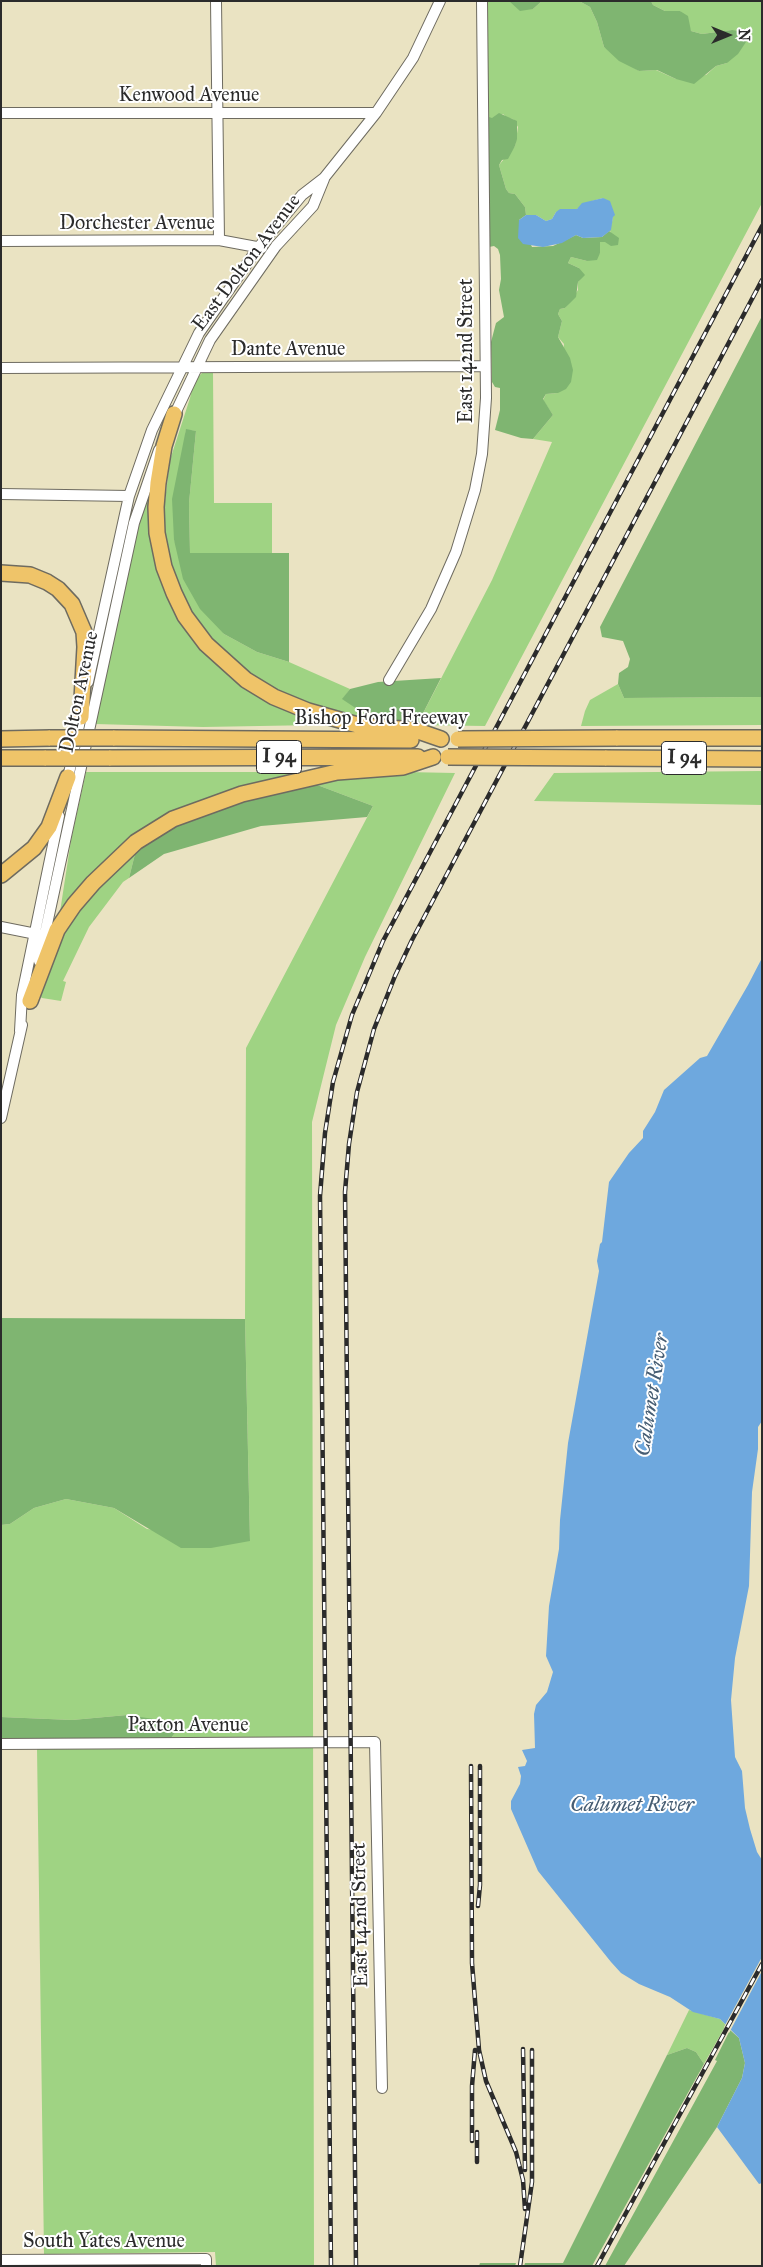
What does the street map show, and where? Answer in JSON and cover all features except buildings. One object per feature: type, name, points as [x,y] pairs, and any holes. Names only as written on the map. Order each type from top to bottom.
[{"type":"highway","points":[[174,414],[164,446],[158,483],[156,507],[157,533],[164,567],[174,593],[185,616],[206,644],[246,680],[274,697],[308,711],[361,726],[380,729],[415,730],[441,740]]},
{"type":"highway","points":[[1,573],[30,575],[47,582],[58,588],[72,604],[84,632],[85,647],[81,717]]},
{"type":"highway","points":[[1,735],[31,739]]},
{"type":"highway","name":"Bishop Ford Freeway","points":[[1,739],[458,740],[762,738]]},
{"type":"highway","points":[[30,1001],[58,930],[74,905],[93,883],[136,842],[173,819],[242,794],[337,772],[403,767],[433,757]]},
{"type":"highway","name":"Bishop Ford Freeway","points":[[1,758],[762,758]]},
{"type":"highway","points":[[1,765],[39,758]]},
{"type":"highway","points":[[1,875],[34,848],[48,826],[68,777]]},
{"type":"street","points":[[216,1],[219,240]]},
{"type":"street","name":"East Dolton Avenue","points":[[184,366],[199,332],[258,248],[302,195],[324,178],[376,113],[413,58],[440,1]]},
{"type":"street","name":"East 142nd Street","points":[[389,680],[431,609],[456,552],[466,521],[482,454],[486,398],[482,1]]},
{"type":"street","name":"Kenwood Avenue","points":[[1,113],[376,113]]},
{"type":"street","name":"East Dolton Avenue","points":[[196,368],[214,333],[273,251],[314,206],[324,178]]},
{"type":"street","name":"Dorchester Avenue","points":[[1,242],[219,240],[273,251]]},
{"type":"street","name":"Dolton Avenue","points":[[1,1118],[20,1031],[30,1001],[68,777],[129,496],[152,430],[184,366]]},
{"type":"street","name":"Dante Avenue","points":[[1,368],[485,366]]},
{"type":"street","name":"Dolton Avenue","points":[[20,1031],[22,995],[40,934],[134,523],[151,468],[196,368]]},
{"type":"street","points":[[1,494],[129,496]]},
{"type":"street","points":[[1,927],[40,934]]},
{"type":"street","name":"East 142nd Street","points":[[375,1742],[382,2088]]},
{"type":"street","name":"Paxton Avenue","points":[[1,1744],[375,1742]]},
{"type":"street","name":"South Yates Avenue","points":[[1,2260],[206,2262]]},
{"type":"green space","points":[[485,1],[509,1],[533,9],[542,1],[579,1],[590,7],[597,22],[604,47],[639,71],[656,70],[676,79],[706,75],[716,66],[727,63],[732,30],[702,34],[691,31],[680,11],[665,11],[653,5],[651,1],[762,1],[762,203],[485,726],[417,725],[492,580],[552,442],[533,439],[553,415],[543,400],[546,394],[558,393],[564,344],[558,337],[562,321],[558,314],[560,309],[565,308],[578,290],[578,282],[581,278],[579,268],[568,263],[571,257],[587,261],[600,253],[599,242],[605,242],[611,232],[609,231],[613,216],[603,198],[592,201],[577,209],[556,212],[552,219],[546,221],[536,215],[526,215],[525,207],[515,194],[509,193],[506,189],[499,165],[515,146],[518,127],[513,119],[507,118],[503,114],[486,122]]},
{"type":"green space","points":[[509,1],[542,1],[533,9],[520,11]]},
{"type":"green space","points":[[579,1],[651,1],[653,5],[665,11],[680,11],[688,16],[691,31],[702,34],[732,30],[743,32],[748,39],[738,54],[727,63],[716,66],[694,84],[676,79],[657,70],[639,71],[619,61],[604,47],[597,22],[590,7]]},
{"type":"green space","points":[[499,113],[517,121],[515,146],[508,159],[502,160],[499,165],[506,189],[509,193],[515,194],[525,207],[526,215],[519,220],[532,247],[553,246],[576,235],[583,238],[602,237],[609,231],[619,238],[618,245],[611,246],[605,242],[600,242],[600,253],[597,260],[587,261],[571,257],[568,263],[579,268],[585,275],[578,282],[576,297],[565,308],[560,309],[558,314],[562,321],[558,337],[570,358],[573,370],[571,382],[566,389],[558,393],[546,394],[543,399],[553,415],[533,439],[521,438],[495,430],[500,410],[500,388],[495,387],[492,382],[491,342],[496,323],[504,317],[499,290],[501,279],[500,255],[498,249],[494,246],[489,247],[486,122],[489,117],[492,118]]},
{"type":"green space","points":[[762,316],[762,697],[624,698],[618,684],[619,673],[628,667],[630,659],[623,641],[602,637],[600,627]]},
{"type":"green space","points":[[202,373],[213,373],[214,503],[272,503],[272,553],[190,553],[189,503],[196,431],[186,430],[174,540],[224,634],[257,652],[289,662],[350,689],[343,699],[417,725],[350,717],[316,707],[273,688],[238,667],[209,642],[189,611],[174,577],[165,545],[163,517],[170,460],[194,381]]},
{"type":"green space","points":[[186,429],[196,431],[189,503],[190,553],[289,553],[289,662],[257,652],[224,634],[200,609],[183,579],[174,540],[172,499]]},
{"type":"green space","points":[[151,485],[153,542],[206,652],[317,720],[316,725],[203,727],[95,724],[139,525]]},
{"type":"green space","points":[[441,678],[417,725],[357,709],[342,699],[350,689],[378,682]]},
{"type":"green space","points":[[618,684],[624,698],[762,697],[762,725],[581,726],[590,700]]},
{"type":"green space","points":[[762,771],[762,805],[534,801],[554,773]]},
{"type":"green space","points":[[86,772],[292,772],[292,775],[157,822],[121,846],[93,873],[62,913],[60,912],[71,840]]},
{"type":"green space","points":[[405,772],[455,773],[365,957],[336,1025],[312,1122],[314,2266],[216,2266],[215,2252],[44,2254],[37,1748],[254,1746],[254,1738],[171,1738],[175,1733],[127,1715],[72,1720],[1,1717],[1,1525],[10,1524],[34,1508],[66,1499],[114,1508],[147,1529],[250,1541],[245,1319],[246,1048],[373,806],[312,783],[360,775]]},
{"type":"green space","points":[[312,783],[373,806],[367,817],[261,826],[164,854],[129,878],[136,850],[182,822],[246,799]]},
{"type":"green space","points":[[136,850],[129,878],[123,882],[89,927],[63,981],[66,982],[61,1001],[42,998],[38,995],[69,923],[90,894]]},
{"type":"green space","points":[[1,1318],[245,1319],[250,1541],[211,1548],[181,1548],[114,1508],[66,1499],[34,1508],[10,1524],[1,1525]]},
{"type":"green space","points":[[127,1715],[167,1721],[175,1733],[171,1738],[1,1738],[1,1717],[72,1720]]},
{"type":"green space","points":[[689,2010],[720,2019],[726,2025],[704,2064],[696,2052],[687,2048],[667,2055]]},
{"type":"green space","points":[[730,2030],[739,2038],[745,2063],[742,2078],[717,2127],[624,2266],[605,2266],[717,2061],[715,2060]]},
{"type":"green space","points":[[687,2048],[696,2052],[704,2064],[592,2266],[524,2266],[525,2263],[563,2263],[667,2055]]},
{"type":"green space","points":[[480,2263],[516,2263],[515,2266],[479,2266]]},
{"type":"water","points":[[603,198],[610,201],[615,215],[611,230],[602,237],[583,238],[576,235],[562,243],[543,247],[523,244],[518,238],[519,220],[526,215],[536,215],[546,221],[552,219],[560,209],[577,209],[582,203]]},
{"type":"water","name":"Calumet River","points":[[762,958],[762,1421],[758,1427],[758,1449],[752,1492],[749,1586],[735,1658],[731,1700],[735,1757],[742,1771],[745,1808],[750,1829],[757,1852],[762,1860],[762,2183],[759,2184],[717,2127],[742,2078],[745,2063],[739,2038],[720,2019],[693,2012],[670,1997],[639,1984],[621,1973],[538,1871],[511,1809],[511,1801],[520,1784],[521,1776],[518,1767],[525,1766],[527,1761],[522,1750],[535,1748],[534,1714],[536,1705],[547,1692],[553,1672],[546,1656],[549,1606],[559,1549],[568,1443],[599,1271],[597,1261],[602,1242],[609,1182],[629,1153],[643,1138],[643,1131],[655,1112],[664,1090],[700,1058],[707,1056]]},
{"type":"pier","points":[[762,1957],[762,1971],[729,2033],[724,2027]]},
{"type":"railway","points":[[331,2266],[320,1196],[325,1133],[333,1082],[352,1015],[383,941],[762,226]]},
{"type":"railway","points":[[356,2266],[345,1192],[349,1144],[357,1092],[374,1029],[412,940],[762,280]]},
{"type":"railway","points":[[471,1766],[472,1963],[479,2050],[486,2081],[516,2152],[523,2180],[525,2209]]},
{"type":"railway","points":[[478,1906],[480,1885],[480,1766]]},
{"type":"railway","points":[[597,2266],[762,1964]]},
{"type":"railway","points":[[523,2049],[525,2170]]},
{"type":"railway","points":[[472,2141],[472,2086],[475,2050]]},
{"type":"railway","points":[[520,2266],[532,2182],[532,2050]]},
{"type":"railway","points":[[477,2132],[477,2162]]}]
